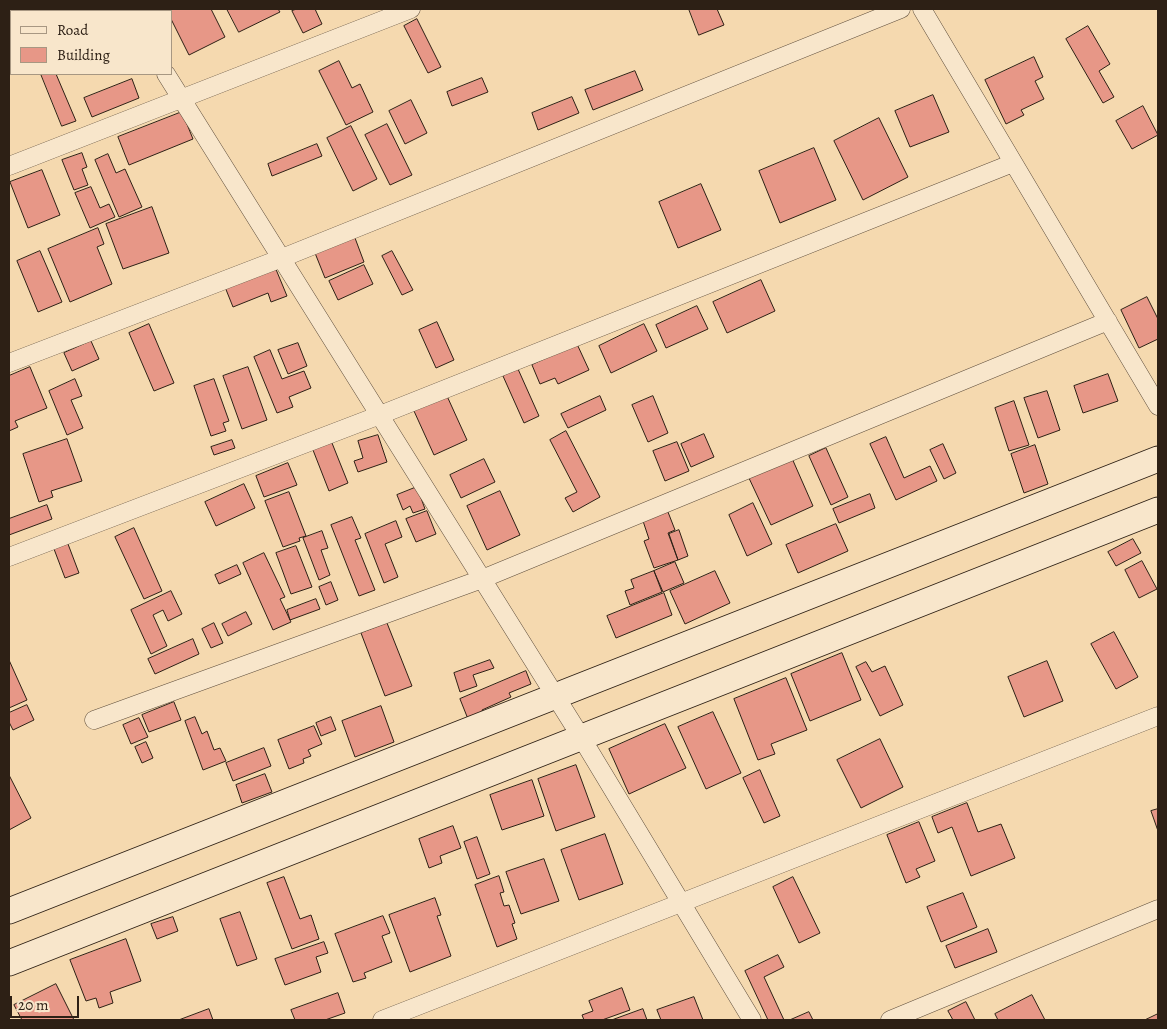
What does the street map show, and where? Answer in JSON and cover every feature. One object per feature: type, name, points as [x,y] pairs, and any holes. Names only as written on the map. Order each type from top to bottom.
[{"type":"main road","points":[[9,911],[1158,458]]},
{"type":"main road","points":[[9,963],[1158,510]]},
{"type":"street","points":[[9,166],[411,9]]},
{"type":"street","points":[[9,363],[282,258],[901,9]]},
{"type":"street","points":[[922,9],[1158,406]]},
{"type":"street","points":[[167,75],[581,737],[752,1020]]},
{"type":"street","points":[[9,557],[380,415],[1013,162]]},
{"type":"street","points":[[94,720],[482,579],[1108,321]]},
{"type":"street","points":[[382,1020],[1158,716]]},
{"type":"street","points":[[890,1020],[1158,909]]},
{"type":"building","points":[[9,9],[23,9],[10,10],[10,25]]},
{"type":"building","points":[[39,9],[82,10],[40,10]]},
{"type":"building","points":[[211,9],[225,37],[189,55],[172,21],[170,10]]},
{"type":"building","points":[[227,9],[278,9],[280,12],[239,32]]},
{"type":"building","points":[[297,9],[315,9],[322,24],[303,33],[292,11]]},
{"type":"building","points":[[689,9],[717,9],[724,25],[699,35]]},
{"type":"building","points":[[417,19],[441,67],[428,73],[404,26]]},
{"type":"building","points":[[1088,26],[1110,64],[1099,71],[1114,97],[1103,103],[1066,39]]},
{"type":"building","points":[[1034,57],[1043,77],[1035,81],[1044,99],[1021,110],[1024,115],[1006,124],[985,80]]},
{"type":"building","points":[[339,61],[352,88],[360,84],[373,112],[346,125],[319,71]]},
{"type":"building","points":[[635,71],[643,90],[593,110],[585,90]]},
{"type":"building","points":[[41,75],[56,75],[76,121],[62,126]]},
{"type":"building","points":[[482,78],[488,92],[452,106],[447,92]]},
{"type":"building","points":[[132,79],[139,98],[92,117],[84,98]]},
{"type":"building","points":[[933,95],[949,132],[910,147],[895,111]]},
{"type":"building","points":[[572,97],[579,113],[538,130],[532,113]]},
{"type":"building","points":[[411,100],[427,133],[405,144],[389,111]]},
{"type":"building","points":[[1143,106],[1158,135],[1132,149],[1116,121]]},
{"type":"building","points":[[182,112],[193,139],[129,165],[118,137]]},
{"type":"building","points":[[879,118],[908,177],[863,200],[834,141]]},
{"type":"building","points":[[387,124],[412,175],[390,185],[365,135]]},
{"type":"building","points":[[351,126],[377,179],[353,191],[327,138]]},
{"type":"building","points":[[317,144],[322,156],[272,176],[268,164]]},
{"type":"building","points":[[814,148],[836,200],[780,223],[759,171]]},
{"type":"building","points":[[82,153],[87,167],[82,169],[88,185],[74,190],[62,160]]},
{"type":"building","points":[[108,154],[116,173],[125,169],[142,207],[119,217],[95,160]]},
{"type":"building","points":[[42,170],[60,215],[28,228],[10,182]]},
{"type":"building","points":[[701,184],[721,230],[678,248],[659,202]]},
{"type":"building","points":[[91,187],[100,208],[109,204],[115,217],[90,228],[75,193]]},
{"type":"building","points":[[152,207],[169,253],[123,269],[106,224]]},
{"type":"building","points":[[98,228],[104,244],[97,247],[112,284],[70,302],[48,249]]},
{"type":"building","points":[[355,238],[364,262],[325,278],[315,253]]},
{"type":"building","points":[[40,251],[62,302],[38,312],[17,261]]},
{"type":"building","points":[[392,251],[413,290],[402,295],[382,256]]},
{"type":"building","points":[[364,265],[373,284],[338,300],[329,281]]},
{"type":"building","points":[[275,267],[287,296],[271,302],[268,293],[233,307],[225,287]]},
{"type":"building","points":[[761,280],[775,311],[727,333],[713,302]]},
{"type":"building","points":[[1147,297],[1158,319],[1158,339],[1139,348],[1121,310]]},
{"type":"building","points":[[697,306],[708,329],[666,348],[656,325]]},
{"type":"building","points":[[437,322],[454,360],[436,368],[419,330]]},
{"type":"building","points":[[149,324],[174,383],[154,391],[129,333]]},
{"type":"building","points":[[644,324],[657,351],[611,373],[599,346]]},
{"type":"building","points":[[91,341],[99,359],[72,371],[64,353]]},
{"type":"building","points":[[298,343],[307,366],[288,374],[278,350]]},
{"type":"building","points":[[577,344],[589,370],[558,384],[555,378],[540,384],[532,365]]},
{"type":"building","points":[[270,350],[282,379],[304,371],[311,388],[289,397],[293,407],[277,413],[254,357]]},
{"type":"building","points":[[30,367],[47,408],[15,421],[18,427],[9,431],[9,376]]},
{"type":"building","points":[[248,367],[267,420],[242,429],[223,376]]},
{"type":"building","points":[[518,369],[539,416],[524,423],[503,376]]},
{"type":"building","points":[[1108,374],[1118,401],[1083,413],[1074,386]]},
{"type":"building","points":[[75,379],[82,396],[71,400],[83,428],[67,435],[49,391]]},
{"type":"building","points":[[214,379],[229,421],[223,423],[226,431],[211,436],[194,386]]},
{"type":"building","points":[[1047,391],[1060,430],[1038,438],[1024,398]]},
{"type":"building","points":[[447,396],[467,440],[434,455],[414,411]]},
{"type":"building","points":[[600,396],[606,410],[568,428],[561,414]]},
{"type":"building","points":[[653,396],[668,433],[648,442],[632,405]]},
{"type":"building","points":[[1014,401],[1029,445],[1009,451],[995,408]]},
{"type":"building","points":[[566,431],[600,497],[573,512],[565,498],[577,492],[550,440]]},
{"type":"building","points":[[704,434],[714,457],[691,467],[681,444]]},
{"type":"building","points":[[378,435],[387,462],[358,472],[354,461],[363,458],[358,441]]},
{"type":"building","points":[[886,437],[904,478],[930,466],[937,481],[896,500],[870,444]]},
{"type":"building","points":[[67,439],[82,481],[51,491],[53,497],[39,502],[23,454]]},
{"type":"building","points":[[232,440],[235,448],[214,455],[211,447]]},
{"type":"building","points":[[677,442],[689,471],[665,481],[653,451]]},
{"type":"building","points":[[332,443],[348,483],[329,491],[313,450]]},
{"type":"building","points":[[943,444],[956,473],[944,479],[930,450]]},
{"type":"building","points":[[1035,445],[1048,484],[1024,493],[1011,454]]},
{"type":"building","points":[[826,448],[848,497],[831,505],[809,456]]},
{"type":"building","points":[[791,456],[813,506],[771,525],[748,476]]},
{"type":"building","points":[[484,459],[495,482],[461,498],[450,475]]},
{"type":"building","points":[[288,463],[297,485],[264,497],[256,476]]},
{"type":"building","points":[[244,484],[255,508],[216,526],[205,502]]},
{"type":"building","points":[[417,487],[425,509],[413,513],[410,506],[403,510],[397,495]]},
{"type":"building","points":[[500,491],[520,535],[487,550],[467,506]]},
{"type":"building","points":[[289,492],[306,536],[299,538],[300,541],[283,547],[265,501]]},
{"type":"building","points":[[870,494],[875,508],[839,523],[833,509]]},
{"type":"building","points":[[753,503],[772,544],[747,556],[729,515]]},
{"type":"building","points":[[47,505],[52,519],[9,535],[9,519]]},
{"type":"building","points":[[427,511],[436,534],[416,542],[406,519]]},
{"type":"building","points":[[668,512],[675,530],[668,533],[678,560],[654,568],[644,541],[649,539],[643,521]]},
{"type":"building","points":[[352,517],[361,538],[355,540],[375,590],[359,596],[331,525]]},
{"type":"building","points":[[396,521],[402,537],[385,544],[398,577],[384,583],[365,534]]},
{"type":"building","points":[[836,524],[848,551],[798,573],[786,545]]},
{"type":"building","points":[[134,528],[162,591],[144,599],[115,537]]},
{"type":"building","points":[[679,530],[688,556],[678,560],[669,534]]},
{"type":"building","points":[[322,531],[328,548],[321,550],[330,575],[319,580],[303,538]]},
{"type":"building","points":[[1133,539],[1141,553],[1116,566],[1108,552]]},
{"type":"building","points":[[68,544],[79,573],[65,578],[54,549]]},
{"type":"building","points":[[296,546],[312,587],[291,594],[276,553]]},
{"type":"building","points":[[264,553],[285,597],[280,599],[291,622],[273,630],[243,563]]},
{"type":"building","points":[[1142,561],[1157,589],[1139,598],[1125,570]]},
{"type":"building","points":[[675,562],[684,583],[663,592],[654,571]]},
{"type":"building","points":[[237,565],[241,574],[219,584],[215,575]]},
{"type":"building","points":[[654,571],[662,592],[630,605],[625,591],[634,588],[631,580]]},
{"type":"building","points":[[715,571],[730,603],[685,624],[670,591]]},
{"type":"building","points":[[331,582],[338,600],[326,605],[319,587]]},
{"type":"building","points":[[171,591],[182,614],[168,621],[163,610],[153,615],[167,646],[151,654],[131,610]]},
{"type":"building","points":[[664,593],[672,615],[616,638],[607,616]]},
{"type":"building","points":[[316,599],[320,609],[290,620],[287,610]]},
{"type":"building","points":[[246,612],[252,624],[228,636],[222,624]]},
{"type":"building","points":[[214,623],[223,643],[211,648],[202,629]]},
{"type":"building","points":[[387,623],[412,686],[385,696],[361,633]]},
{"type":"building","points":[[1114,632],[1138,677],[1116,689],[1091,644]]},
{"type":"building","points":[[193,639],[199,654],[155,674],[148,659]]},
{"type":"building","points":[[842,653],[861,700],[810,721],[791,674]]},
{"type":"building","points":[[9,660],[27,700],[9,708]]},
{"type":"building","points":[[490,660],[494,668],[473,675],[477,686],[460,692],[454,673]]},
{"type":"building","points":[[1047,661],[1063,701],[1024,717],[1008,677]]},
{"type":"building","points":[[866,662],[872,672],[885,666],[903,705],[880,716],[856,667]]},
{"type":"building","points":[[526,671],[531,684],[509,693],[511,697],[482,710],[485,717],[470,724],[460,699]]},
{"type":"building","points":[[786,678],[807,730],[771,744],[775,754],[758,760],[734,699]]},
{"type":"building","points":[[174,702],[181,720],[149,732],[142,715]]},
{"type":"building","points":[[27,705],[34,720],[13,730],[9,722],[9,713]]},
{"type":"building","points":[[381,706],[394,742],[355,757],[342,721]]},
{"type":"building","points":[[713,712],[741,773],[706,789],[678,727]]},
{"type":"building","points":[[195,717],[202,734],[207,731],[214,750],[220,748],[226,761],[203,770],[185,721]]},
{"type":"building","points":[[331,717],[336,730],[321,736],[316,723]]},
{"type":"building","points":[[139,718],[148,737],[131,744],[123,725]]},
{"type":"building","points":[[665,724],[686,768],[629,794],[609,749]]},
{"type":"building","points":[[314,726],[322,744],[308,750],[311,756],[303,759],[304,763],[289,769],[278,740]]},
{"type":"building","points":[[880,739],[903,787],[861,808],[837,760]]},
{"type":"building","points":[[146,742],[153,758],[142,763],[135,747]]},
{"type":"building","points":[[264,748],[271,766],[233,781],[226,763]]},
{"type":"building","points":[[576,765],[595,817],[556,831],[538,779]]},
{"type":"building","points":[[760,770],[780,816],[764,823],[743,778]]},
{"type":"building","points":[[265,774],[272,792],[242,803],[236,785]]},
{"type":"building","points":[[9,775],[31,818],[9,830]]},
{"type":"building","points":[[532,780],[544,816],[502,830],[490,795]]},
{"type":"building","points":[[967,803],[978,832],[1001,824],[1015,858],[971,876],[952,827],[938,833],[932,817]]},
{"type":"building","points":[[1158,809],[1158,831],[1151,811]]},
{"type":"building","points":[[919,822],[935,861],[916,869],[920,877],[906,883],[887,835]]},
{"type":"building","points":[[453,826],[461,848],[440,856],[442,863],[429,868],[419,839]]},
{"type":"building","points":[[605,834],[623,884],[579,900],[561,850]]},
{"type":"building","points":[[477,837],[490,874],[477,879],[464,842]]},
{"type":"building","points":[[544,859],[559,901],[521,914],[506,872]]},
{"type":"building","points":[[499,876],[504,892],[500,893],[504,906],[509,905],[515,923],[512,924],[517,939],[497,947],[475,885]]},
{"type":"building","points":[[284,877],[300,919],[311,915],[319,939],[292,949],[267,883]]},
{"type":"building","points":[[793,877],[820,933],[799,943],[773,887]]},
{"type":"building","points":[[963,893],[977,927],[941,942],[927,907]]},
{"type":"building","points":[[435,898],[441,915],[437,916],[451,956],[410,972],[389,915]]},
{"type":"building","points":[[240,912],[257,959],[237,966],[220,919]]},
{"type":"building","points":[[383,916],[390,933],[382,936],[392,962],[364,973],[366,978],[353,982],[335,934]]},
{"type":"building","points":[[173,917],[178,931],[157,939],[151,924]]},
{"type":"building","points":[[988,929],[997,952],[955,968],[946,946]]},
{"type":"building","points":[[126,939],[141,981],[110,992],[113,1003],[99,1008],[96,998],[86,1001],[70,960]]},
{"type":"building","points":[[324,942],[328,953],[316,957],[321,972],[285,985],[275,959]]},
{"type":"building","points":[[778,955],[784,967],[764,977],[784,1020],[768,1020],[745,971]]},
{"type":"building","points":[[56,984],[74,1020],[22,1020],[14,1005]]},
{"type":"building","points":[[622,988],[630,1010],[602,1020],[584,1020],[582,1015],[593,1011],[589,1001]]},
{"type":"building","points":[[338,993],[345,1013],[325,1020],[295,1020],[291,1010]]},
{"type":"building","points":[[1032,995],[1045,1020],[998,1020],[995,1014]]},
{"type":"building","points":[[694,997],[703,1020],[661,1020],[657,1010]]},
{"type":"building","points":[[966,1002],[975,1020],[953,1020],[948,1011]]},
{"type":"building","points":[[209,1009],[213,1020],[179,1020]]},
{"type":"building","points":[[643,1009],[647,1020],[612,1020]]},
{"type":"building","points":[[809,1012],[813,1020],[790,1020]]},
{"type":"building","points":[[1158,1014],[1158,1020],[1145,1020]]}]
